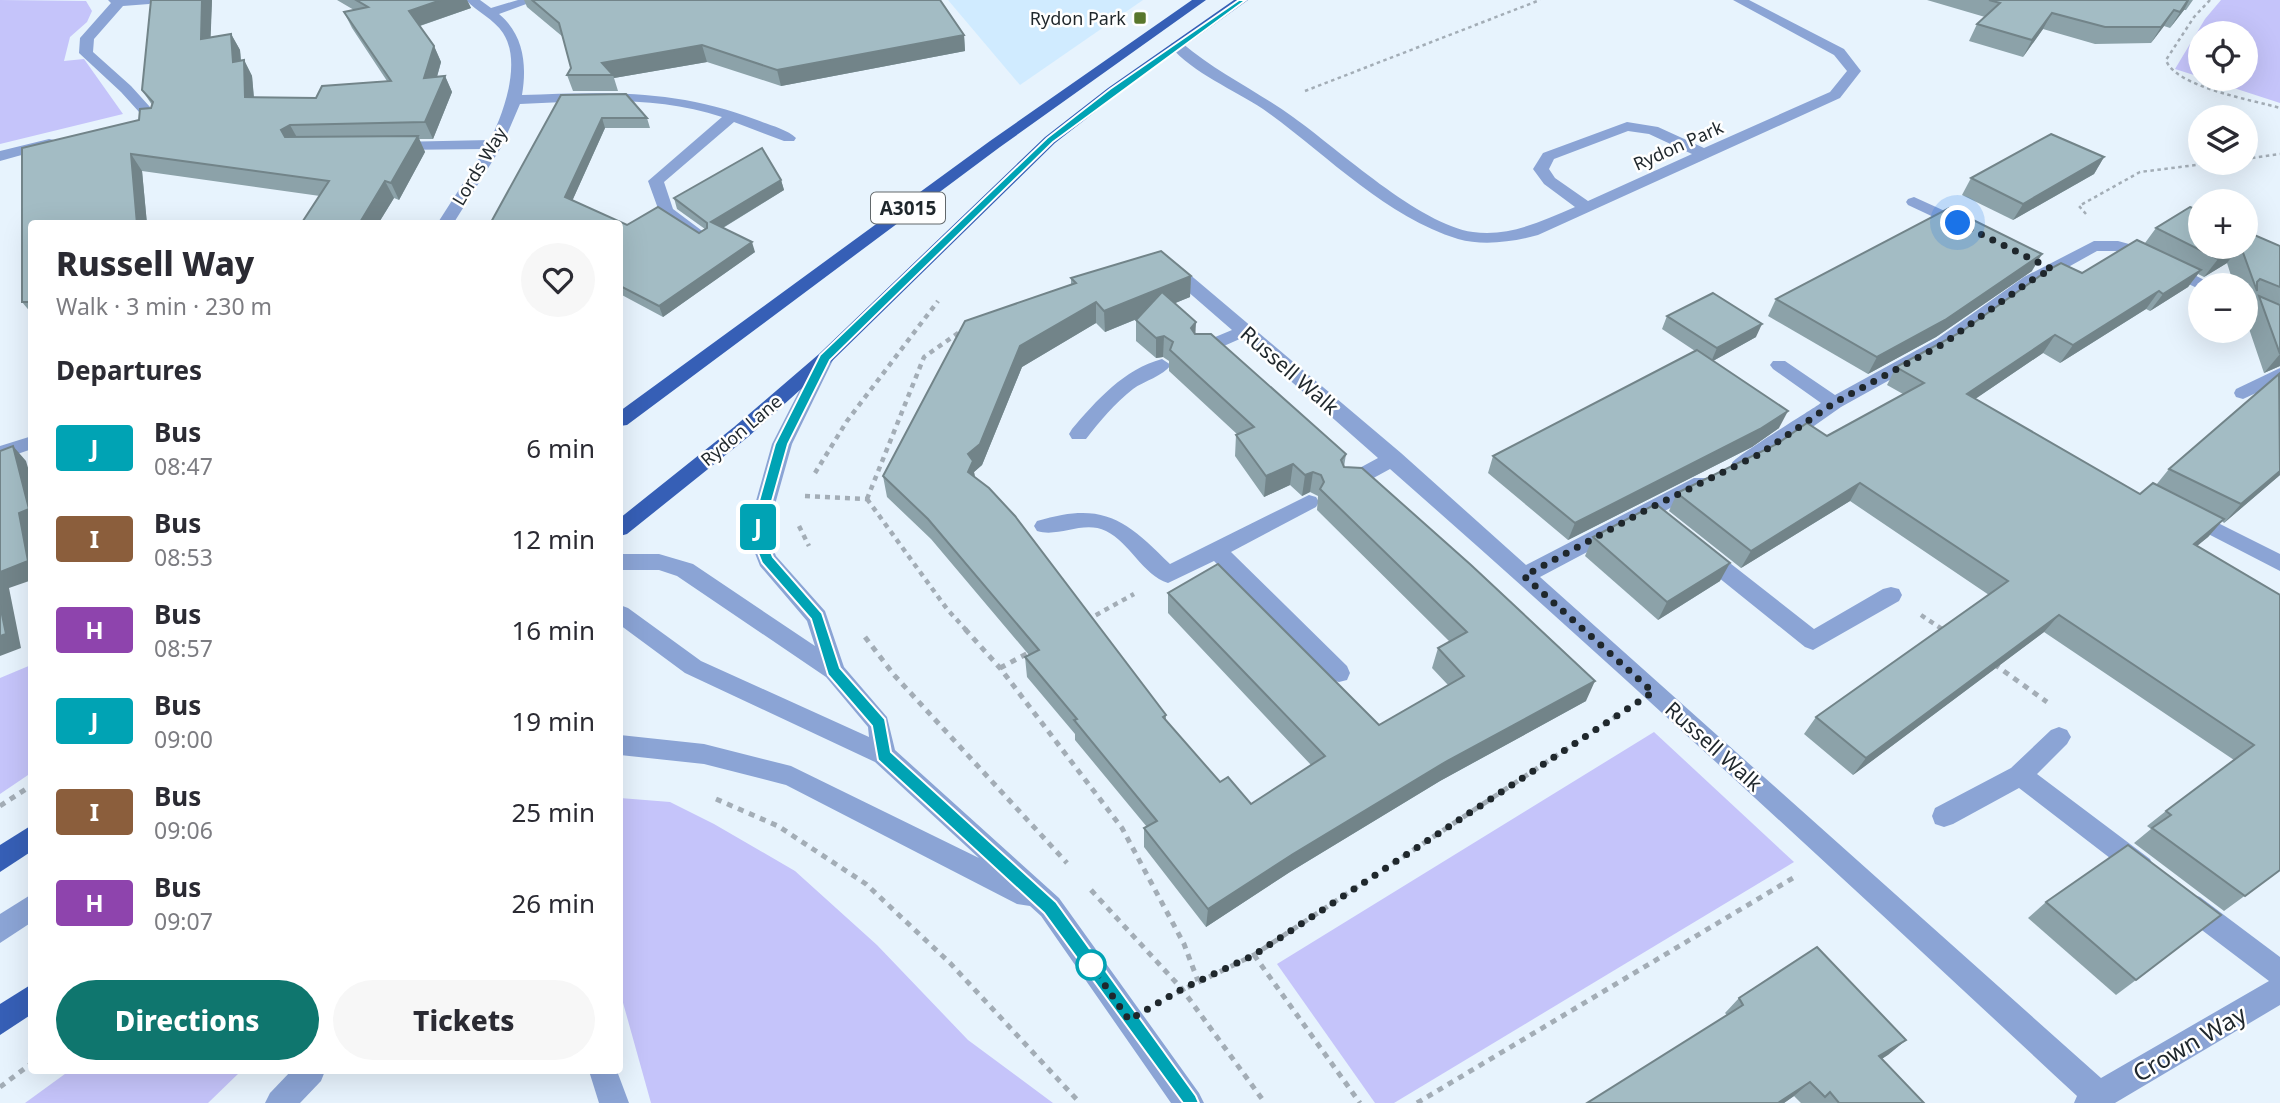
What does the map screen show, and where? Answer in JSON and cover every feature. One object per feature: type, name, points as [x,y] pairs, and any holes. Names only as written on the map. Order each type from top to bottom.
[{"type":"main road","name":"A3015","points":[[623,418],[995,144],[1200,0]]},
{"type":"main road","name":"Rydon Lane","points":[[623,527],[741,432],[825,358],[1050,140],[1242,0]]},
{"type":"main road","points":[[0,860],[28,839]]},
{"type":"main road","points":[[0,1021],[28,1000]]},
{"type":"street","points":[[149,0],[116,1],[87,38],[86,53],[127,89],[154,120]]},
{"type":"street","name":"Lords Way","points":[[447,220],[458,198],[495,144],[515,100],[518,69],[514,44],[508,32],[472,0]]},
{"type":"street","points":[[489,13],[531,0]]},
{"type":"street","name":"Rydon Park","points":[[1177,46],[1196,63],[1266,104],[1409,210],[1467,236],[1498,236],[1532,232],[1835,95],[1854,71],[1839,52],[1739,0]]},
{"type":"street","points":[[515,100],[658,99],[707,107],[789,138]]},
{"type":"street","points":[[701,236],[666,211],[656,181],[732,116]]},
{"type":"street","points":[[1586,207],[1549,181],[1541,169],[1548,156],[1627,126],[1653,130],[1704,154]]},
{"type":"street","points":[[0,156],[68,138]]},
{"type":"street","points":[[377,146],[495,144]]},
{"type":"street","points":[[1914,202],[1975,231]]},
{"type":"street","points":[[1524,576],[1648,509],[1760,454],[1834,403],[1943,344],[2030,281],[2094,246],[2110,245],[2134,251],[2188,277]]},
{"type":"street","name":"Russell Walk","points":[[1156,256],[1394,458],[1834,853],[2094,1099]]},
{"type":"street","points":[[2032,259],[2052,269]]},
{"type":"street","points":[[2258,312],[2279,323]]},
{"type":"street","points":[[1202,349],[1244,331]]},
{"type":"street","points":[[825,358],[782,444],[757,533],[767,560],[817,617],[834,671]]},
{"type":"street","points":[[1079,433],[1108,398],[1141,374],[1162,365]]},
{"type":"street","points":[[1779,365],[1834,403]]},
{"type":"street","points":[[2243,393],[2280,374]]},
{"type":"street","points":[[0,453],[28,443]]},
{"type":"street","points":[[1350,482],[1394,458]]},
{"type":"street","points":[[1044,526],[1072,519],[1100,519],[1122,530],[1168,575],[1309,502]]},
{"type":"street","points":[[1648,509],[1669,526]]},
{"type":"street","points":[[2178,510],[2280,563]]},
{"type":"street","points":[[1690,542],[1813,641],[1891,595]]},
{"type":"street","points":[[1216,550],[1339,673]]},
{"type":"street","points":[[623,562],[659,562],[685,570],[834,671],[879,724],[884,755]]},
{"type":"street","points":[[623,616],[693,667],[884,755],[1050,907],[1189,1103]]},
{"type":"street","points":[[1944,816],[2020,775],[2059,737]]},
{"type":"street","points":[[623,745],[704,754],[791,776],[1050,907]]},
{"type":"street","points":[[2020,775],[2280,973]]},
{"type":"street","points":[[0,930],[28,909]]},
{"type":"street","name":"Crown Way","points":[[2094,1099],[2280,990]]},
{"type":"street","points":[[280,1103],[308,1074]]},
{"type":"street","points":[[604,1074],[614,1103]]},
{"type":"path","points":[[1266,104],[1539,0]]},
{"type":"path","points":[[2210,0],[2194,17],[2166,60],[2169,69],[2189,82],[2280,108]]},
{"type":"path","points":[[2258,157],[2280,154]]},
{"type":"path","points":[[2079,206],[2140,172],[2188,166]]},
{"type":"path","points":[[814,475],[847,421],[944,293]]},
{"type":"path","points":[[867,499],[924,357],[967,327]]},
{"type":"path","points":[[807,485],[801,496],[867,499]]},
{"type":"path","points":[[867,499],[947,608],[1000,668],[1122,828],[1184,944],[1198,981]]},
{"type":"path","points":[[798,524],[811,551]]},
{"type":"path","points":[[1082,623],[1177,570]]},
{"type":"path","points":[[1891,595],[1955,638]]},
{"type":"path","points":[[862,632],[894,675],[1071,867]]},
{"type":"path","points":[[1000,668],[1035,649]]},
{"type":"path","points":[[1987,660],[2070,718],[2059,737]]},
{"type":"path","points":[[1129,1020],[1182,989],[1254,955],[1653,692]]},
{"type":"path","points":[[0,806],[28,788]]},
{"type":"path","points":[[703,796],[778,827],[866,884],[950,963],[1080,1103]]},
{"type":"path","points":[[1417,1103],[1834,853]]},
{"type":"path","points":[[1089,888],[1182,989],[1265,1103]]},
{"type":"path","points":[[1254,955],[1360,1103]]},
{"type":"path","points":[[0,1087],[28,1066]]},
{"type":"shaded area","points":[[0,0],[86,1],[92,11],[87,22],[70,37],[64,61],[84,59],[123,114],[0,144]]},
{"type":"shaded area","points":[[948,0],[1143,0],[1020,85]]},
{"type":"shaded area","points":[[2221,0],[2280,0],[2280,103],[2243,91],[2258,91],[2258,21],[2204,21]]},
{"type":"shaded area","points":[[2188,47],[2188,73],[2175,69]]},
{"type":"shaded area","points":[[28,666],[28,775],[0,794],[0,678]]},
{"type":"shaded area","points":[[1654,732],[1794,862],[1394,1103],[1375,1103],[1277,964]]},
{"type":"shaded area","points":[[623,798],[670,802],[795,871],[877,945],[968,1040],[1053,1103],[651,1103],[623,1003]]},
{"type":"shaded area","points":[[65,1074],[238,1074],[208,1103],[25,1103]]},
{"type":"building","points":[[151,0],[202,0],[201,39],[231,34],[233,62],[244,60],[245,97],[316,98],[322,86],[391,81],[344,12],[368,7],[356,0],[441,0],[409,11],[434,46],[424,78],[445,76],[425,122],[290,125],[281,130],[285,137],[418,136],[391,183],[385,181],[361,220],[304,220],[329,181],[131,154],[137,220],[28,220],[28,302],[22,302],[22,148],[139,120],[140,109],[151,108],[153,102],[142,90]]},
{"type":"building","points":[[532,0],[940,0],[964,35],[777,70],[702,45],[602,63],[613,75],[567,75],[571,68],[559,23]]},
{"type":"building","points":[[1989,0],[2188,0],[2180,12],[2174,10],[2161,27],[2105,27],[2052,13],[2032,40],[1977,24],[2000,3]]},
{"type":"building","points":[[626,94],[647,118],[602,118],[565,197],[616,220],[492,220],[561,95]]},
{"type":"building","points":[[2051,134],[2104,157],[2023,204],[1971,178]]},
{"type":"building","points":[[762,148],[781,180],[711,222],[752,242],[659,306],[623,288],[623,223],[627,225],[658,207],[699,233],[707,228],[707,223],[674,198]]},
{"type":"building","points":[[1949,208],[2042,254],[1945,320],[1877,357],[1776,299]]},
{"type":"building","points":[[2188,208],[2188,244],[2156,228]]},
{"type":"building","points":[[2258,237],[2280,246],[2280,287],[2260,279],[2258,281],[2258,273],[2250,273],[2245,259],[2258,259]]},
{"type":"building","points":[[2137,240],[2201,270],[2188,273],[2188,278],[2163,294],[2159,291],[2073,345],[2055,335],[1967,394],[2140,494],[2153,483],[2224,519],[2194,544],[2280,595],[2280,870],[2245,896],[2152,828],[2171,815],[2166,811],[2254,745],[2059,615],[1866,758],[1816,717],[2008,581],[1860,483],[1751,551],[1677,493],[1777,444],[1807,423],[1827,436],[1924,383],[1896,367],[1961,332],[2061,263],[2082,273]]},
{"type":"building","points":[[1161,251],[1191,276],[1104,311],[1096,302],[1020,346],[980,444],[968,454],[973,461],[968,472],[989,488],[1015,516],[1166,715],[1163,717],[1220,782],[1228,777],[1251,804],[1325,756],[1168,593],[1218,564],[1379,725],[1464,676],[1438,648],[1467,632],[1320,489],[1324,482],[1321,475],[1313,472],[1305,475],[1293,464],[1266,476],[1236,435],[1254,427],[1170,350],[1173,342],[1164,336],[1156,338],[1136,320],[1162,292],[1196,322],[1191,328],[1195,334],[1211,334],[1346,454],[1341,460],[1344,467],[1362,468],[1595,681],[1447,761],[1208,909],[1144,828],[1157,821],[1025,657],[1039,650],[928,519],[883,476],[965,321],[1076,283],[1071,278]]},
{"type":"building","points":[[1713,293],[1762,324],[1717,348],[1667,316]]},
{"type":"building","points":[[2259,296],[2280,305],[2280,354]]},
{"type":"building","points":[[1697,350],[1788,411],[1760,429],[1575,523],[1493,456]]},
{"type":"building","points":[[2279,374],[2280,471],[2241,504],[2169,469]]},
{"type":"building","points":[[13,446],[28,505],[28,509],[19,513],[28,561],[0,572],[0,451]]},
{"type":"building","points":[[1656,504],[1730,563],[1667,602],[1593,537]]},
{"type":"building","points":[[0,605],[6,634],[0,636]]},
{"type":"building","points":[[2128,845],[2221,915],[2136,980],[2046,902]]},
{"type":"building","points":[[1817,947],[1906,1040],[1879,1056],[1924,1103],[1839,1103],[1830,1092],[1825,1097],[1810,1082],[1778,1103],[1587,1103],[1743,1005],[1739,998]]},
{"type":"bus line","name":"J","points":[[1189,1103],[1050,907],[884,755],[879,724],[834,671],[817,617],[767,560],[757,533],[782,444],[825,358],[1050,140],[1113,91],[1242,0]]},
{"type":"place","name":"Rydon Park","points":[[1140,18]]},
{"type":"route","points":[[1091,965],[1129,1020],[1182,989],[1254,955],[1653,692],[1524,576],[1648,509],[1760,454],[1834,403],[1943,344],[2030,281],[2052,269],[1958,223]]}]
